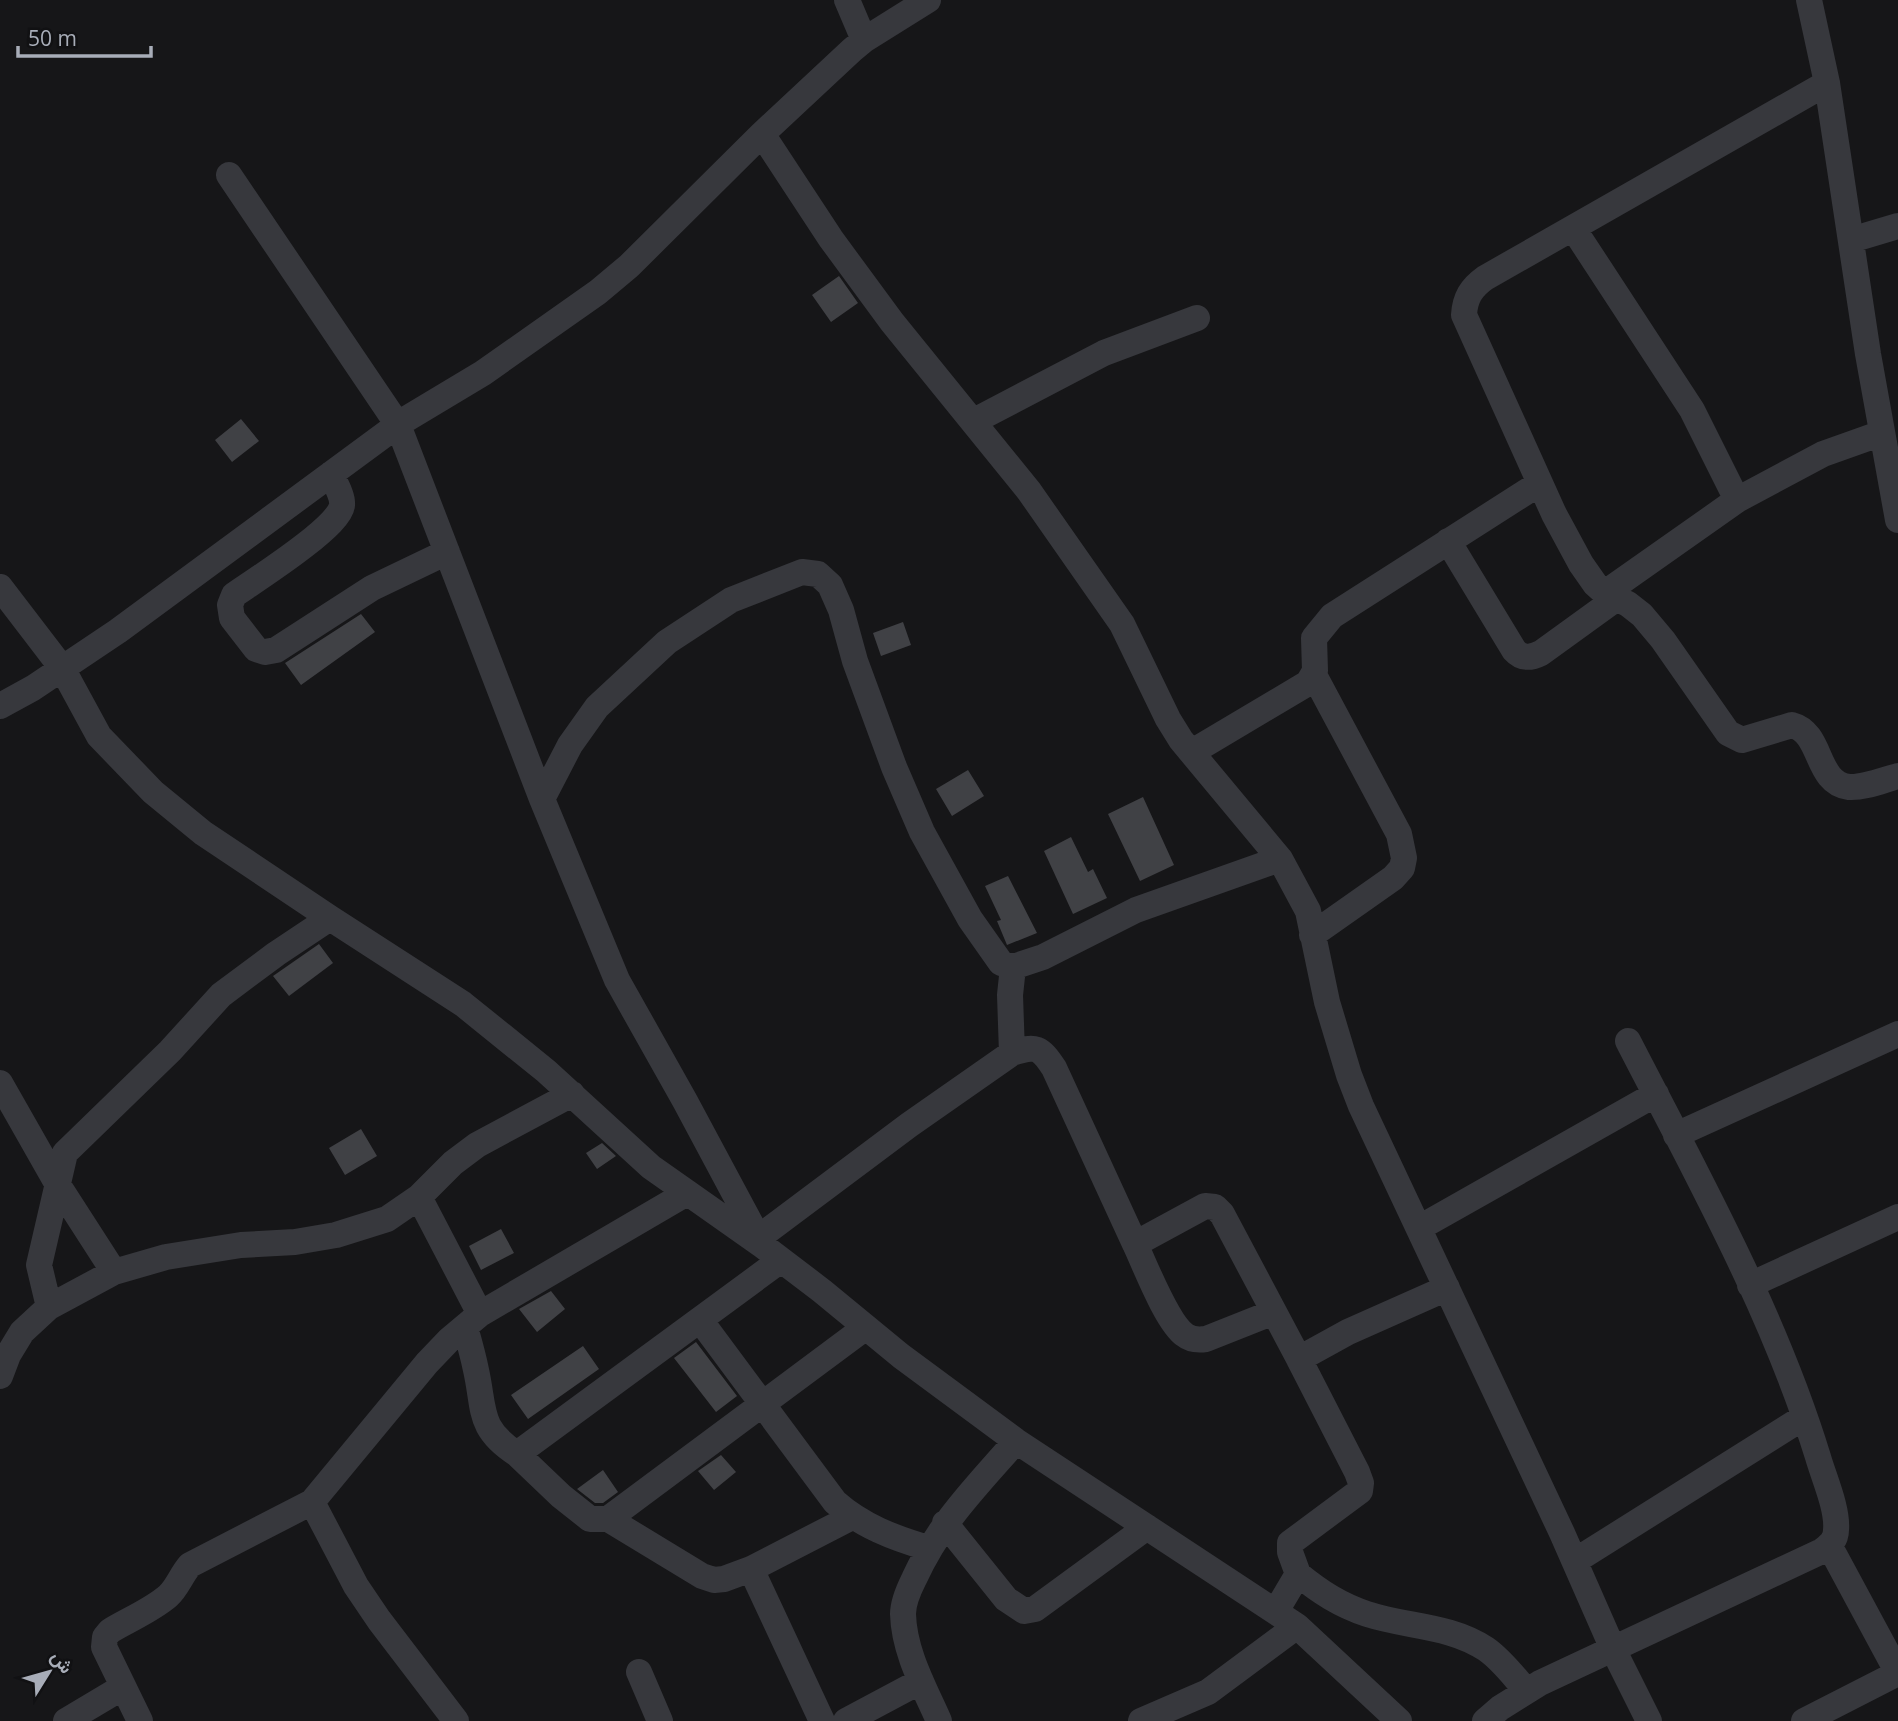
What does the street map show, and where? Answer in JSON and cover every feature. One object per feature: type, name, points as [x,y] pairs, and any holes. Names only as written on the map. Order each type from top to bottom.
[{"type":"street","points":[[847,0],[864,40]]},
{"type":"street","points":[[0,706],[33,688],[118,631],[397,425],[483,373],[598,292],[629,266],[762,134],[864,40],[928,0]]},
{"type":"street","points":[[1809,0],[1827,83],[1898,520]]},
{"type":"street","points":[[1827,83],[1485,278],[1471,291],[1464,304],[1464,315],[1540,483],[1581,564],[1595,584],[1628,604],[1649,624],[1720,722],[1735,738],[1751,738],[1792,725],[1800,727],[1808,734],[1827,773],[1839,783],[1850,787],[1898,776]]},
{"type":"street","points":[[762,134],[831,239],[892,322],[1030,491],[1122,624],[1168,719],[1280,859],[1305,904],[1327,1002],[1361,1106],[1575,1561],[1613,1649],[1650,1721]]},
{"type":"street","points":[[229,175],[397,425],[542,799],[617,980],[767,1248]]},
{"type":"street","points":[[1851,240],[1898,226]]},
{"type":"street","points":[[1573,228],[1692,410],[1737,500]]},
{"type":"street","points":[[974,421],[1104,353],[1197,318]]},
{"type":"street","points":[[1448,541],[1514,649],[1530,657],[1541,653],[1611,595],[1737,500],[1823,454],[1882,433]]},
{"type":"street","points":[[331,474],[343,503],[340,514],[326,529],[234,596],[230,605],[232,618],[256,649],[265,652],[276,650],[372,588],[447,552]]},
{"type":"street","points":[[1192,752],[1301,688],[1314,675],[1314,638],[1332,616],[1540,483]]},
{"type":"street","points":[[542,799],[570,746],[597,707],[667,642],[731,600],[802,572],[818,574],[831,585],[855,661],[894,767],[922,832],[970,919],[1001,963],[1013,967],[1043,957],[1136,910],[1280,859]]},
{"type":"street","points":[[0,587],[62,668],[99,736],[153,792],[203,833],[463,1004],[572,1094],[651,1167],[767,1248],[901,1356],[1016,1441],[1287,1619],[1399,1721]]},
{"type":"street","points":[[1312,935],[1393,877],[1402,868],[1404,858],[1404,848],[1395,826],[1314,675]]},
{"type":"street","points":[[49,1307],[38,1265],[65,1153],[170,1051],[221,995],[330,918]]},
{"type":"street","points":[[1012,1053],[1010,995],[1013,967]]},
{"type":"street","points":[[1676,1135],[1898,1034]]},
{"type":"street","points":[[1497,1717],[1527,1691],[1829,1545],[1836,1531],[1835,1518],[1804,1417],[1751,1285],[1628,1041]]},
{"type":"street","points":[[517,1454],[700,1320],[767,1248],[909,1125],[1012,1053],[1026,1048],[1037,1049],[1045,1054],[1054,1068],[1135,1244],[1169,1313],[1186,1337],[1206,1339],[1274,1312]]},
{"type":"street","points":[[0,1083],[58,1185],[114,1272]]},
{"type":"street","points":[[0,1376],[8,1355],[22,1332],[49,1307],[114,1272],[166,1257],[241,1245],[295,1242],[336,1235],[387,1219],[419,1198],[453,1163],[477,1146],[572,1094]]},
{"type":"street","points":[[1419,1228],[1656,1094]]},
{"type":"street","points":[[140,1721],[104,1647],[105,1637],[110,1631],[167,1597],[191,1565],[312,1502],[427,1363],[473,1321],[687,1193]]},
{"type":"street","points":[[419,1198],[473,1321],[481,1410],[500,1443],[517,1454],[561,1496],[590,1519],[608,1518],[866,1327]]},
{"type":"street","points":[[1135,1244],[1205,1206],[1215,1207],[1222,1214],[1361,1483],[1360,1491],[1290,1543],[1290,1552],[1298,1574],[1326,1596],[1346,1606],[1370,1615],[1430,1627],[1474,1642],[1494,1655],[1527,1691]]},
{"type":"street","points":[[1751,1285],[1898,1217]]},
{"type":"street","points":[[1298,1359],[1348,1332],[1447,1288]]},
{"type":"street","points":[[700,1320],[835,1502],[852,1517],[877,1530],[928,1548]]},
{"type":"street","points":[[1575,1561],[1804,1417]]},
{"type":"street","points":[[939,1721],[911,1656],[903,1612],[908,1592],[928,1548],[945,1523],[1016,1441]]},
{"type":"street","points":[[312,1502],[356,1586],[456,1721]]},
{"type":"street","points":[[608,1518],[702,1576],[714,1580],[751,1569],[852,1517]]},
{"type":"street","points":[[945,1523],[1006,1599],[1028,1611],[1035,1609],[1147,1527]]},
{"type":"street","points":[[1804,1721],[1898,1673],[1829,1545]]},
{"type":"street","points":[[751,1569],[822,1721]]},
{"type":"street","points":[[1141,1721],[1208,1692],[1287,1619],[1298,1574]]},
{"type":"street","points":[[639,1671],[660,1721]]},
{"type":"street","points":[[846,1721],[921,1681]]},
{"type":"street","points":[[66,1721],[123,1687]]},
{"type":"building","points":[[839,276],[858,303],[831,322],[812,295]]},
{"type":"building","points":[[241,419],[259,441],[232,462],[215,440]]},
{"type":"building","points":[[361,614],[375,632],[301,685],[285,663]]},
{"type":"building","points":[[903,622],[911,645],[881,656],[873,633]]},
{"type":"building","points":[[968,770],[984,796],[952,816],[936,789]]},
{"type":"building","points":[[1143,797],[1174,865],[1140,881],[1108,814]]},
{"type":"building","points":[[1071,837],[1088,872],[1093,869],[1107,898],[1073,914],[1044,851]]},
{"type":"building","points":[[1008,876],[1037,933],[1007,945],[997,921],[1001,920],[985,886]]},
{"type":"building","points":[[319,944],[333,963],[289,996],[273,976]]},
{"type":"building","points":[[361,1129],[377,1156],[345,1175],[329,1148]]},
{"type":"building","points":[[602,1143],[616,1156],[597,1169],[586,1153]]},
{"type":"building","points":[[501,1229],[514,1253],[481,1270],[469,1246]]},
{"type":"building","points":[[551,1291],[565,1309],[537,1332],[519,1309]]},
{"type":"building","points":[[696,1342],[737,1396],[716,1412],[674,1358]]},
{"type":"building","points":[[583,1346],[599,1369],[528,1419],[511,1395]]},
{"type":"building","points":[[721,1455],[736,1472],[714,1490],[698,1471]]},
{"type":"building","points":[[603,1470],[618,1492],[603,1503],[595,1503],[577,1489]]}]
